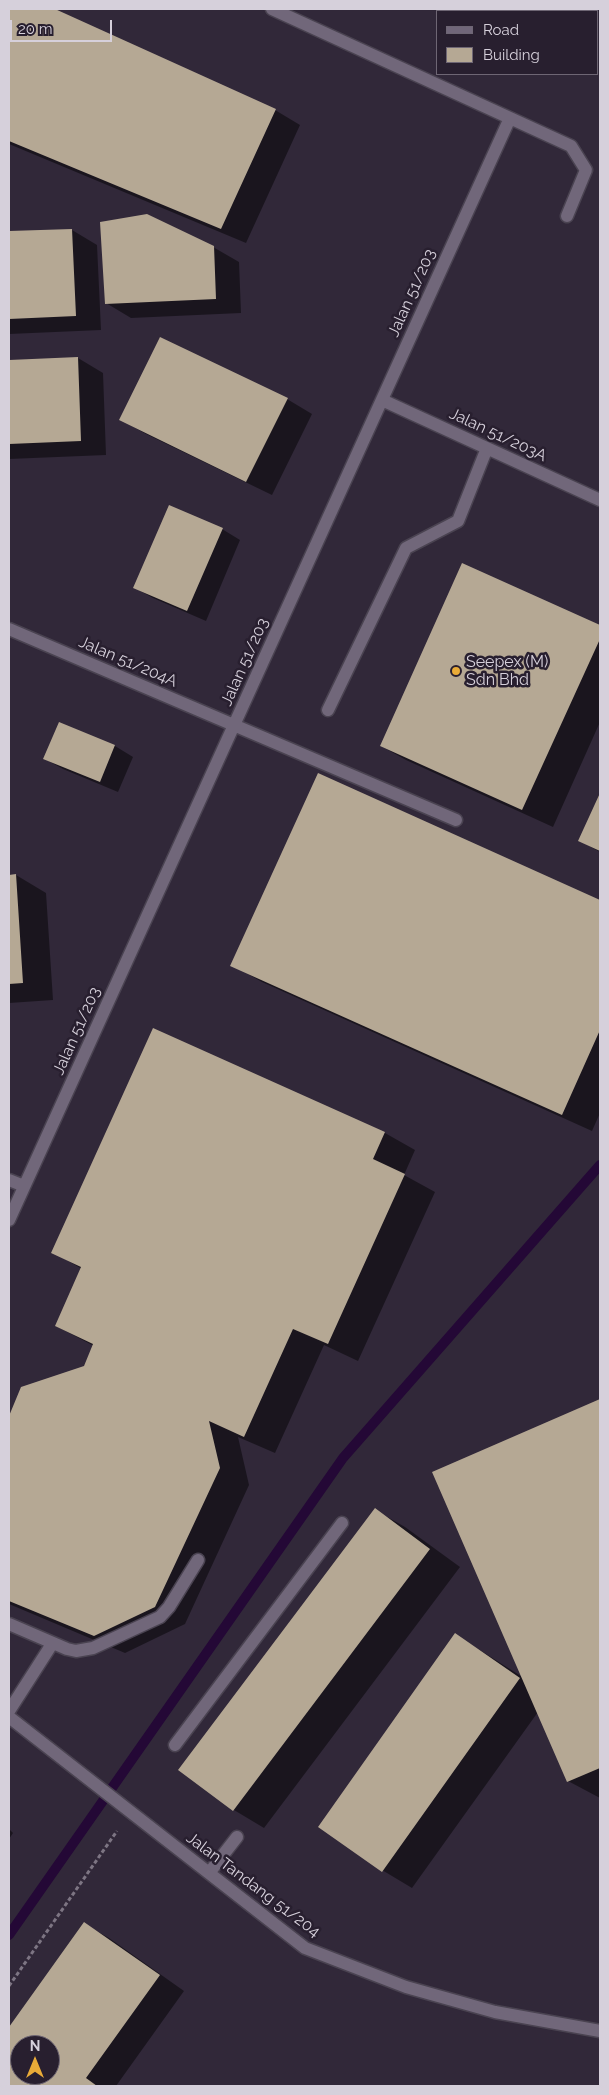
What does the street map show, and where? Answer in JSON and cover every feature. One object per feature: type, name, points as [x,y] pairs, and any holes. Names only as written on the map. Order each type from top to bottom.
[{"type":"street","points":[[272,9],[571,146],[586,170],[567,216]]},
{"type":"street","name":"Jalan 51/203","points":[[9,1220],[510,118]]},
{"type":"street","name":"Jalan 51/203A","points":[[382,400],[600,500]]},
{"type":"street","points":[[328,710],[406,548],[458,521],[488,448]]},
{"type":"street","name":"Jalan 51/204A","points":[[9,630],[456,820]]},
{"type":"street","points":[[9,1180],[24,1186]]},
{"type":"street","points":[[175,1745],[342,1523]]},
{"type":"street","points":[[9,1624],[52,1644],[76,1651],[85,1651],[160,1617],[169,1607],[198,1560]]},
{"type":"street","points":[[9,1711],[52,1644]]},
{"type":"street","name":"Jalan Tandang 51/204","points":[[9,1717],[305,1948],[415,1989],[496,2012],[600,2031]]},
{"type":"street","points":[[209,1873],[237,1838]]},
{"type":"path","points":[[9,1986],[106,1848]]},
{"type":"building","points":[[9,9],[55,9],[276,109],[221,229],[9,141]]},
{"type":"building","points":[[147,214],[214,246],[216,299],[105,304],[100,222]]},
{"type":"building","points":[[72,229],[76,316],[9,319],[9,231]]},
{"type":"building","points":[[160,337],[288,398],[246,482],[119,420]]},
{"type":"building","points":[[78,357],[81,441],[9,444],[9,360]]},
{"type":"building","points":[[169,505],[223,528],[187,611],[133,588]]},
{"type":"building","points":[[462,563],[600,625],[600,639],[522,810],[380,746]]},
{"type":"building","points":[[59,722],[115,745],[100,782],[43,759]]},
{"type":"building","points":[[318,773],[600,900],[600,1030],[562,1115],[230,966]]},
{"type":"building","points":[[600,793],[600,851],[578,841]]},
{"type":"building","points":[[16,874],[23,983],[9,984],[9,875]]},
{"type":"building","points":[[153,1028],[385,1132],[373,1159],[405,1174],[328,1344],[293,1329],[244,1437],[209,1421],[220,1468],[155,1607],[94,1636],[9,1601],[9,1416],[21,1387],[84,1366],[93,1344],[55,1326],[81,1267],[51,1253]]},
{"type":"building","points":[[600,1399],[600,1768],[567,1782],[432,1472]]},
{"type":"building","points":[[375,1508],[430,1549],[233,1811],[178,1770]]},
{"type":"building","points":[[455,1633],[520,1678],[382,1872],[318,1827]]},
{"type":"building","points":[[84,1922],[160,1975],[86,2078],[97,2086],[9,2086],[9,2027]]},
{"type":"waterway","points":[[9,1935],[343,1458],[600,1165]]},
{"type":"place","name":"Seepex (M) Sdn Bhd","points":[[456,671]]}]
